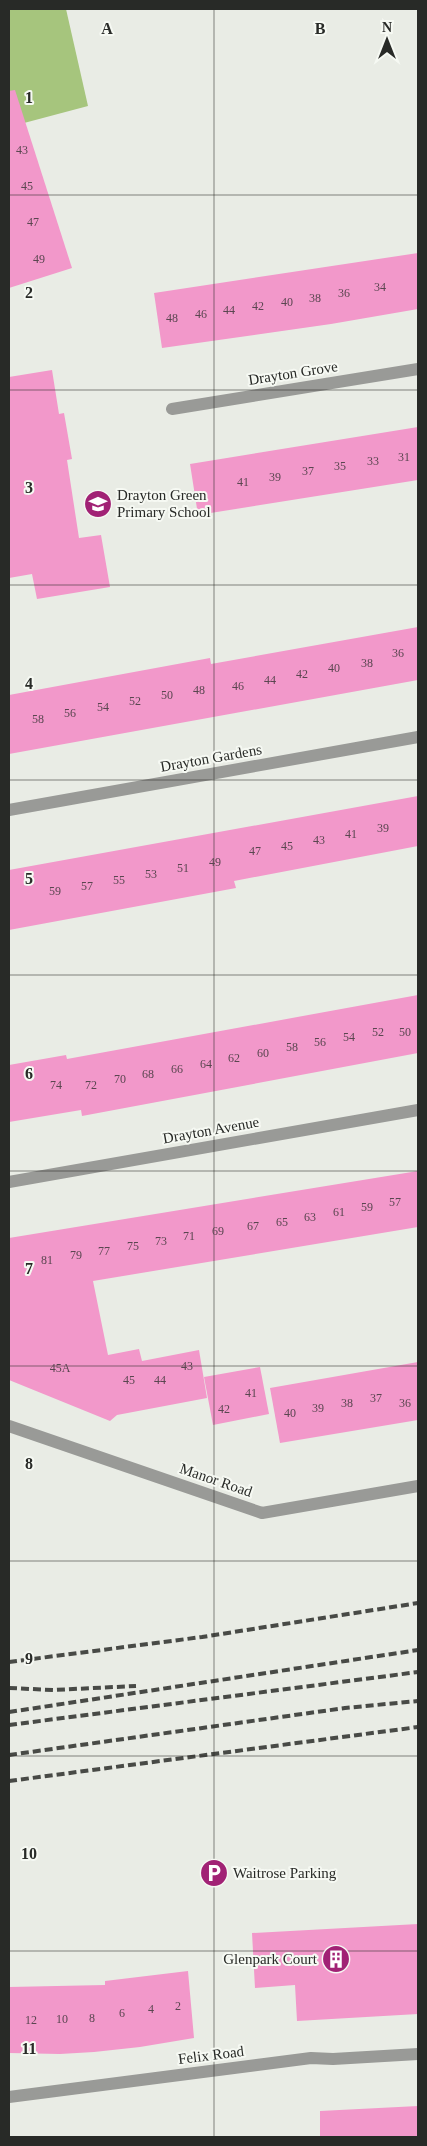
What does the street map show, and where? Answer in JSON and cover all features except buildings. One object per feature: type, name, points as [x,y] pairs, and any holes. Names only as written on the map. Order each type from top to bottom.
[{"type":"street","name":"Drayton Grove","points":[[172,409],[418,369]]},
{"type":"street","name":"Drayton Gardens","points":[[9,810],[418,737]]},
{"type":"street","name":"Drayton Avenue","points":[[9,1182],[418,1110]]},
{"type":"street","name":"Manor Road","points":[[9,1426],[262,1513],[418,1486]]},
{"type":"street","name":"Felix Road","points":[[9,2097],[311,2058],[333,2059],[418,2054]]},
{"type":"green space","points":[[9,9],[66,9],[88,106],[9,127]]},
{"type":"railway","points":[[9,1662],[202,1637],[418,1603]]},
{"type":"railway","points":[[9,1712],[418,1650]]},
{"type":"railway","points":[[9,1725],[418,1672]]},
{"type":"railway","points":[[9,1688],[53,1690],[136,1686]]},
{"type":"railway","points":[[9,1755],[345,1708],[418,1701]]},
{"type":"railway","points":[[9,1781],[418,1727]]},
{"type":"place","name":"Drayton Green Primary School","points":[[98,504]]},
{"type":"place","name":"Waitrose Parking","points":[[214,1873]]},
{"type":"place","name":"Glenpark Court","points":[[336,1959]]}]
